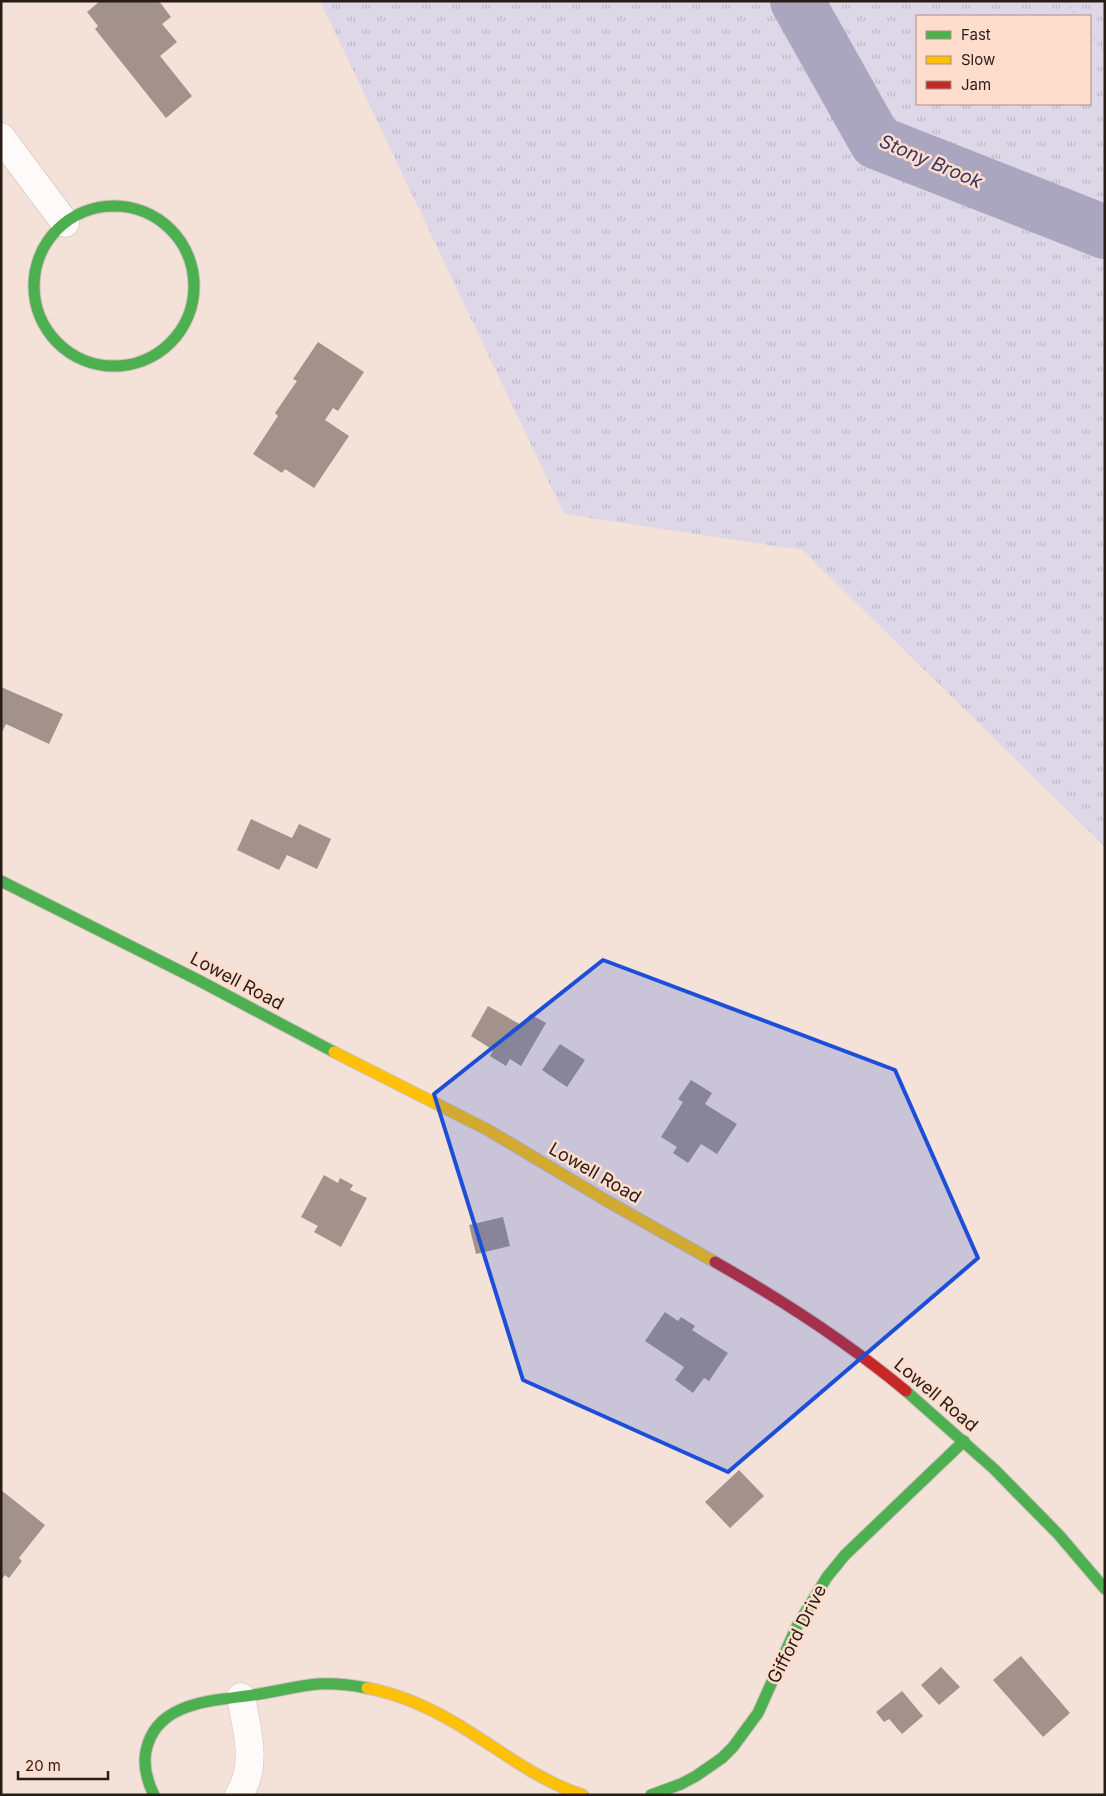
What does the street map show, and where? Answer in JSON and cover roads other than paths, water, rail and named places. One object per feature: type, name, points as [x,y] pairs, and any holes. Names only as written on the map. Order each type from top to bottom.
[{"type":"street","points":[[1,137],[65,223]]},
{"type":"street","points":[[114,206],[141,210],[164,222],[182,242],[193,266],[195,293],[188,319],[173,341],[152,358],[128,366],[101,366],[76,358],[55,341],[40,319],[34,293],[36,266],[47,242],[65,223],[88,210],[114,206]]},
{"type":"street","name":"Lowell Road","points":[[1,881],[198,980],[370,1071],[488,1130],[607,1201],[700,1252],[760,1288],[830,1333],[890,1378],[964,1441],[1059,1535],[1105,1589]]},
{"type":"street","name":"Gifford Drive","points":[[651,1795],[670,1790],[695,1778],[718,1762],[737,1743],[753,1721],[766,1697],[795,1630],[816,1591],[829,1573],[845,1555],[964,1441]]},
{"type":"street","points":[[154,1795],[146,1777],[144,1763],[146,1750],[156,1725],[166,1717],[190,1705],[323,1684],[366,1687],[386,1692],[426,1707],[545,1780],[568,1791],[583,1795]]},
{"type":"street","points":[[239,1795],[246,1783],[251,1754],[241,1697]]},
{"type":"waterway","name":"Stony Brook","points":[[797,1],[876,142],[1105,232]]}]
